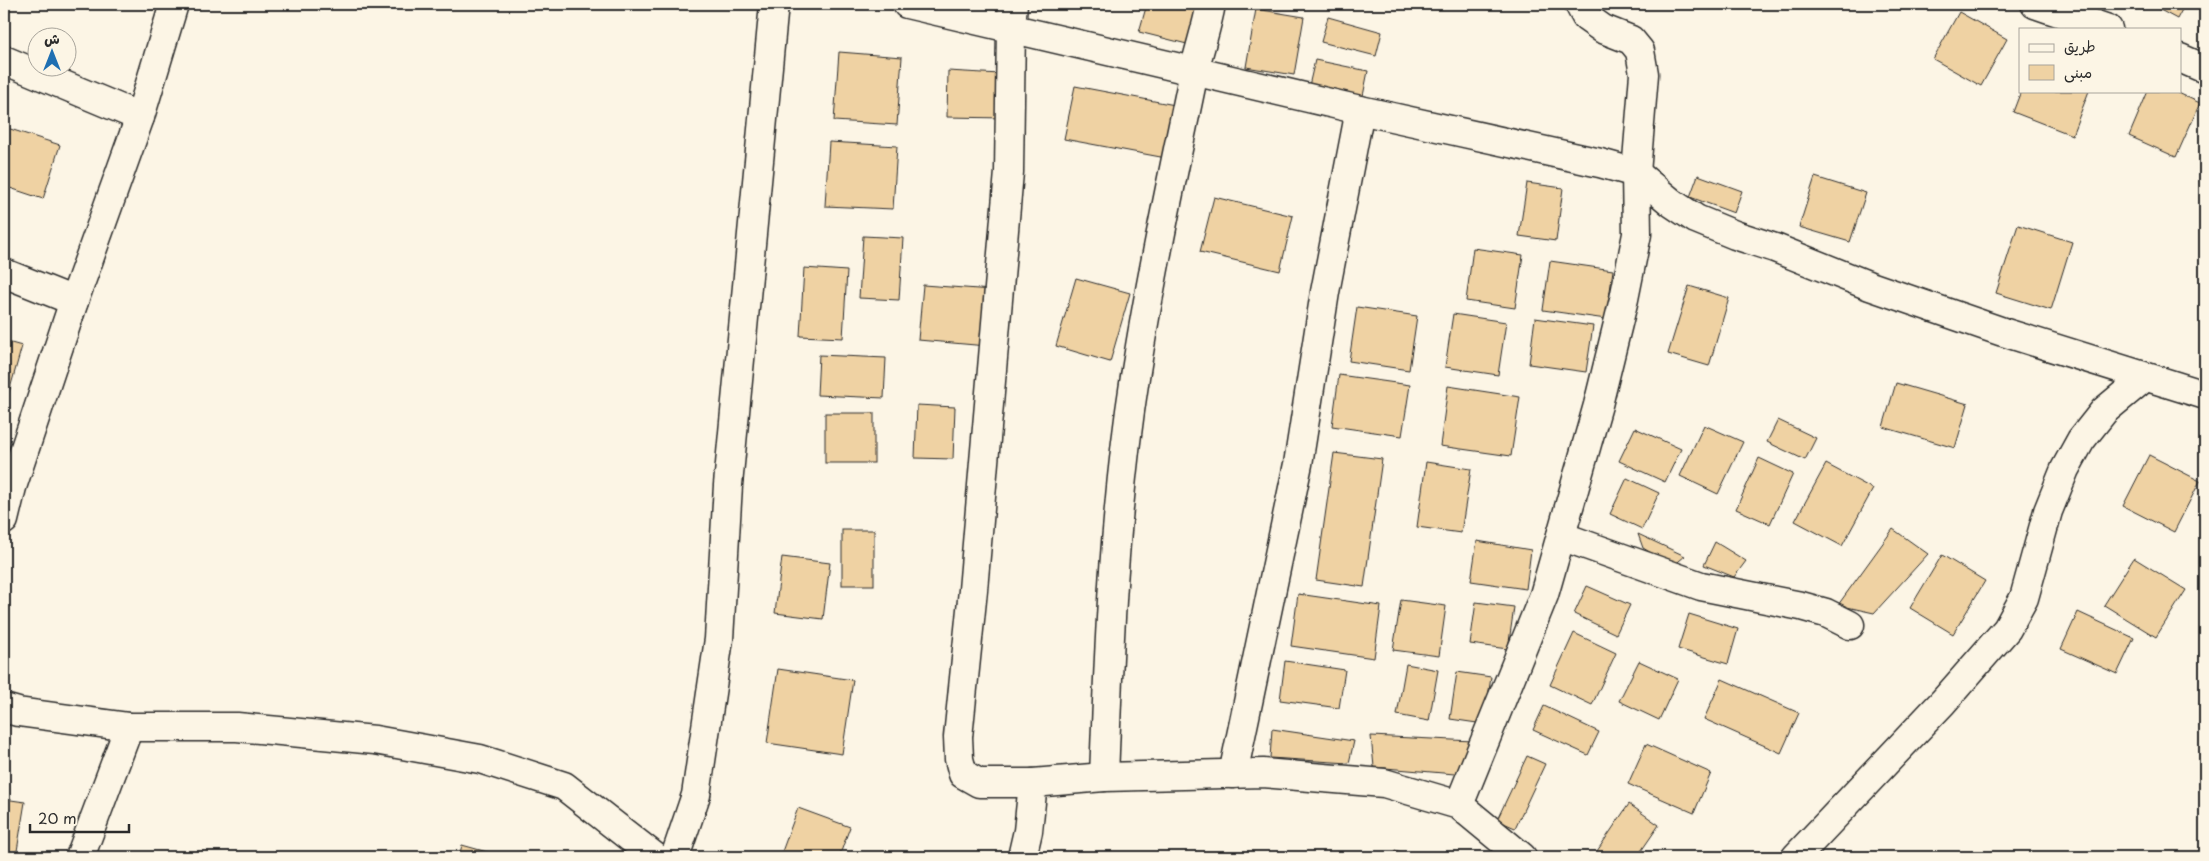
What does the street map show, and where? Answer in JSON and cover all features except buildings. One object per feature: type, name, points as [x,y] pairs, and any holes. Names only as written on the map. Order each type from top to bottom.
[{"type":"street","points":[[4,520],[12,487],[74,301],[140,117],[174,4]]},
{"type":"street","points":[[674,857],[696,795],[720,639],[728,484],[774,4]]},
{"type":"street","points":[[907,4],[1012,16],[1195,70],[1360,110],[1600,162],[1636,174],[1672,204],[1696,219],[1735,235],[1775,248],[1879,290],[2004,332],[2205,395]]},
{"type":"street","points":[[1104,777],[1109,644],[1117,514],[1135,379],[1147,305],[1195,70],[1211,4]]},
{"type":"street","points":[[1460,805],[1544,595],[1598,405],[1624,299],[1637,234],[1636,174],[1644,74],[1640,51],[1631,40],[1603,29],[1586,17],[1579,4]]},
{"type":"street","points":[[2035,4],[2105,28]]},
{"type":"street","points":[[1012,16],[1009,172],[978,542],[958,737],[962,774],[979,783],[1034,782],[1104,777],[1264,773],[1384,782],[1460,805],[1522,857]]},
{"type":"street","points":[[2182,59],[2205,70]]},
{"type":"street","points":[[4,60],[140,117]]},
{"type":"street","points":[[1233,774],[1298,464],[1325,292],[1360,110]]},
{"type":"street","points":[[4,273],[74,301]]},
{"type":"street","points":[[1796,857],[1943,702],[2007,629],[2024,598],[2048,511],[2069,462],[2081,440],[2104,411],[2145,377]]},
{"type":"street","points":[[1561,536],[1701,586],[1800,606],[1826,613],[1850,625]]},
{"type":"street","points":[[4,708],[18,712],[129,727],[237,727],[375,740],[480,758],[564,786],[655,857]]},
{"type":"street","points":[[80,857],[129,727]]},
{"type":"street","points":[[1022,857],[1028,831],[1034,782]]}]
